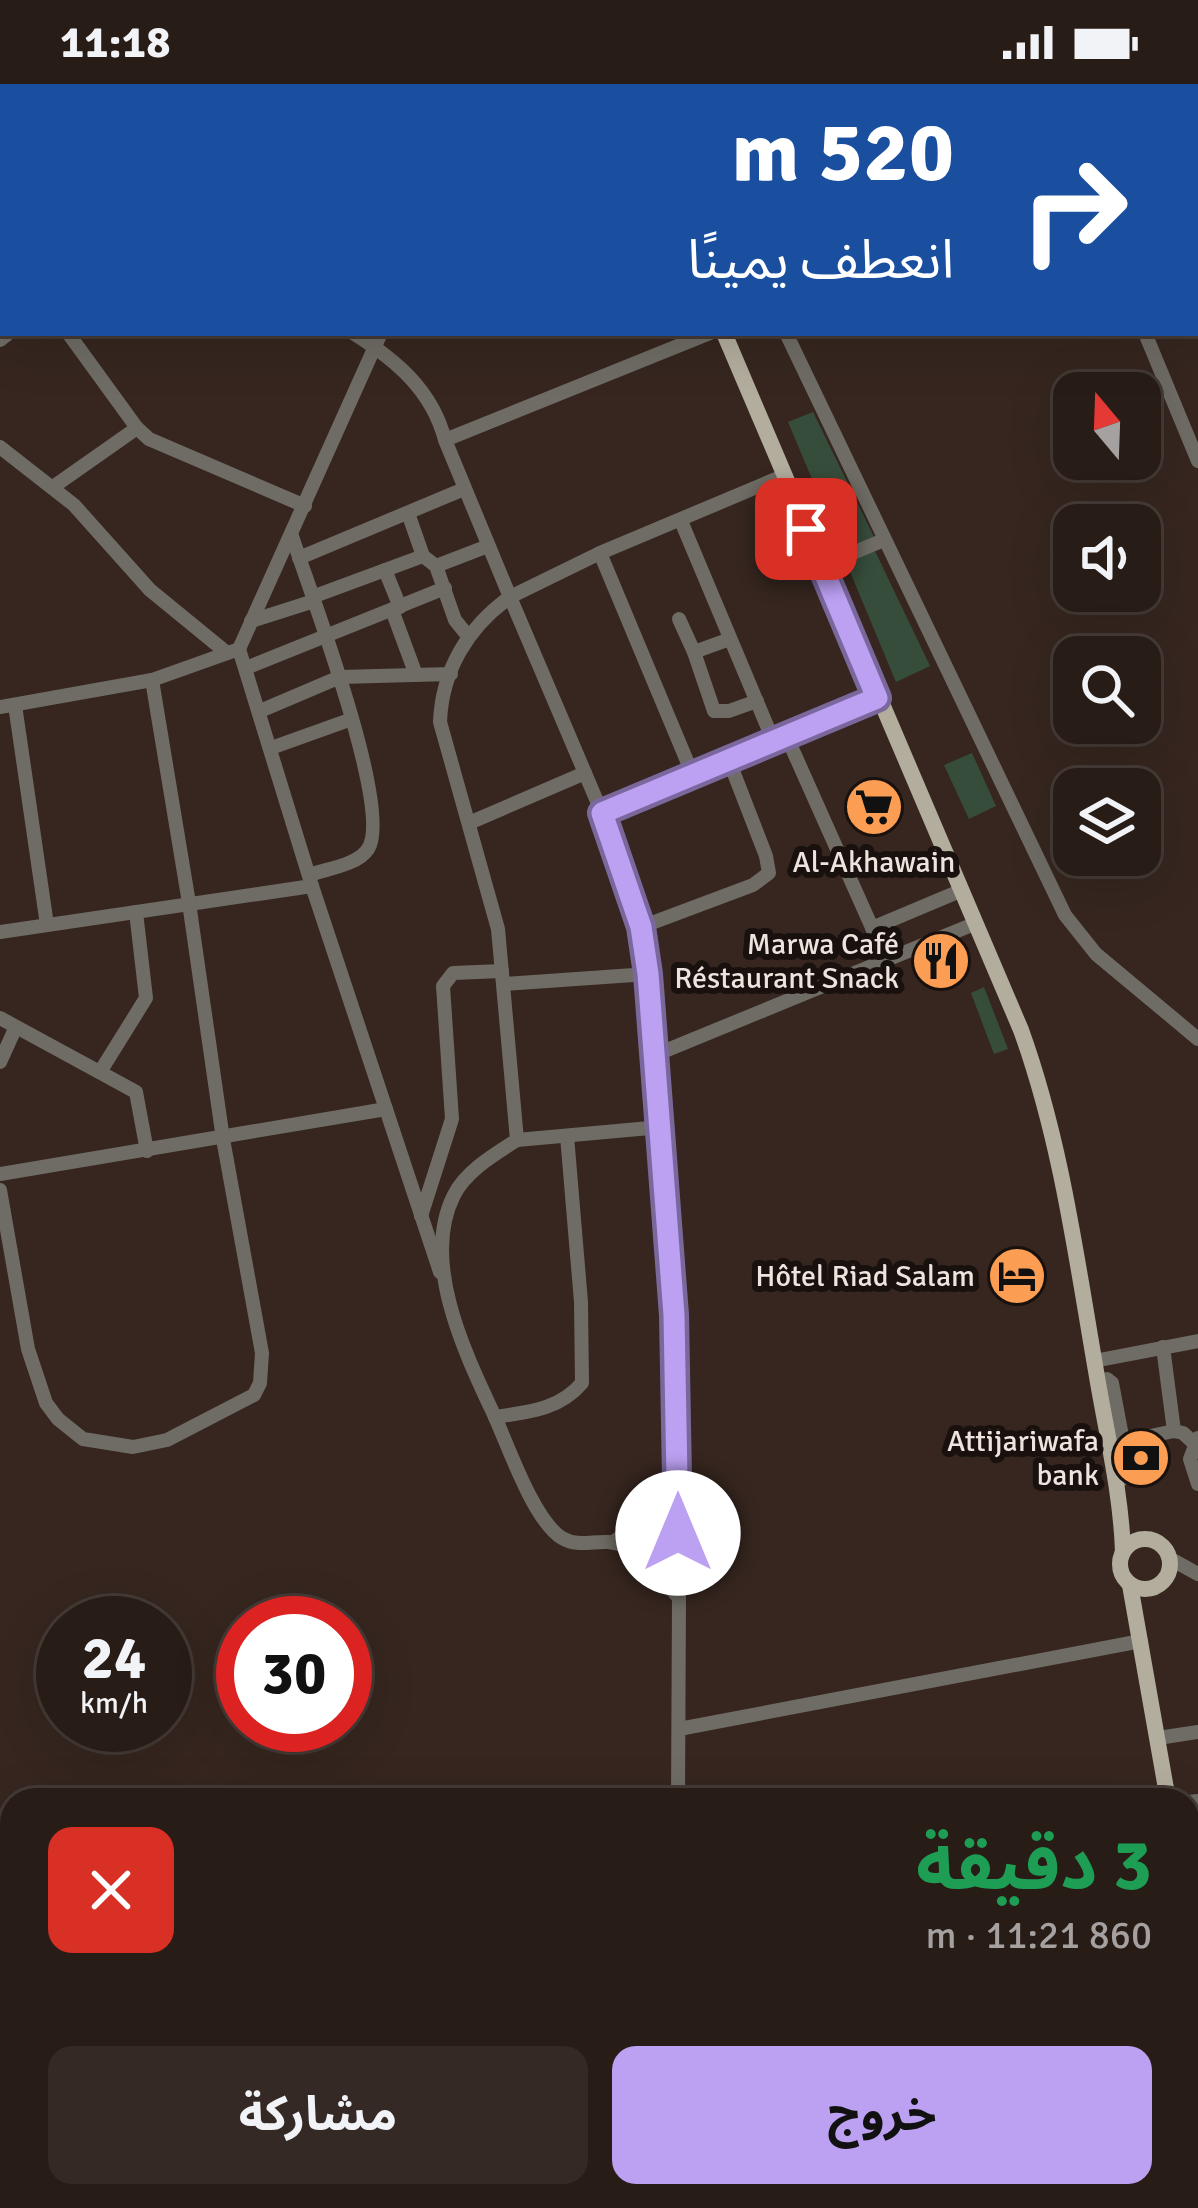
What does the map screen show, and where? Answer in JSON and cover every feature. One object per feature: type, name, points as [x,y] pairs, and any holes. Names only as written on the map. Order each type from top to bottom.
[{"type":"main road","points":[[725,336],[1021,1030],[1046,1103],[1097,1382],[1115,1443],[1120,1566],[1130,1585],[1141,1638],[1166,1788]]},
{"type":"main road","points":[[1119,1492],[1147,1539]]},
{"type":"main road","points":[[1123,1552],[1133,1542],[1147,1539],[1161,1545],[1168,1567],[1152,1588],[1141,1638]]},
{"type":"main road","points":[[1130,1585],[1152,1588]]},
{"type":"street","points":[[70,336],[136,428],[160,447],[305,506]]},
{"type":"street","points":[[445,440],[703,336]]},
{"type":"street","points":[[787,336],[1071,925],[1096,954],[1198,1039]]},
{"type":"street","points":[[1146,336],[1198,461]]},
{"type":"street","points":[[47,925],[8,706],[152,680],[233,651],[292,536],[378,340],[429,398],[602,813],[641,927],[656,1055],[677,1387],[678,1788]]},
{"type":"street","points":[[53,487],[136,428]]},
{"type":"street","points":[[0,447],[53,487],[122,555],[150,590],[233,651],[246,668],[440,1275],[476,1376],[536,1504],[557,1534],[577,1544],[613,1542],[678,1500]]},
{"type":"street","points":[[517,1140],[495,913],[440,722],[451,674],[468,636],[510,597],[600,553],[783,476]]},
{"type":"street","points":[[299,558],[464,489]]},
{"type":"street","points":[[408,513],[445,588],[459,630],[468,636]]},
{"type":"street","points":[[681,520],[757,701],[780,738],[886,959]]},
{"type":"street","points":[[0,932],[311,881],[361,857],[372,838],[352,719],[292,536]]},
{"type":"street","points":[[821,566],[884,540]]},
{"type":"street","points":[[251,621],[385,570],[488,546]]},
{"type":"street","points":[[600,553],[692,773]]},
{"type":"street","points":[[385,570],[416,675]]},
{"type":"street","points":[[246,668],[445,588]]},
{"type":"street","points":[[679,619],[714,711],[757,701]]},
{"type":"street","points":[[694,652],[730,639]]},
{"type":"street","points":[[260,711],[340,677],[451,674]]},
{"type":"street","points":[[0,1190],[28,1349],[46,1403],[58,1419],[83,1438],[133,1448],[166,1440],[247,1401],[260,1383],[262,1353],[223,1138],[152,680]]},
{"type":"street","points":[[602,813],[877,698]]},
{"type":"street","points":[[272,748],[352,719]]},
{"type":"street","points":[[641,927],[753,885],[769,873],[728,758]]},
{"type":"street","points":[[469,823],[585,773]]},
{"type":"street","points":[[872,928],[960,891]]},
{"type":"street","points":[[100,1072],[146,998],[136,912]]},
{"type":"street","points":[[656,1055],[974,924]]},
{"type":"street","points":[[421,1216],[452,1119],[443,986],[453,974],[648,974]]},
{"type":"street","points":[[0,1018],[140,1096],[147,1151]]},
{"type":"street","points":[[0,1062],[15,1029]]},
{"type":"street","points":[[0,1174],[386,1108]]},
{"type":"street","points":[[440,1275],[454,1195],[463,1181],[517,1140],[661,1127]]},
{"type":"street","points":[[495,1417],[567,1400],[582,1383],[581,1303],[566,1136]]},
{"type":"street","points":[[1094,1360],[1198,1341]]},
{"type":"street","points":[[1163,1347],[1174,1431]]},
{"type":"street","points":[[1115,1443],[1183,1432],[1196,1441],[1190,1466],[1198,1484]]},
{"type":"street","points":[[613,1542],[641,1557],[679,1598]]},
{"type":"street","points":[[1168,1567],[1198,1575]]},
{"type":"street","points":[[679,1729],[1141,1638]]},
{"type":"street","points":[[1158,1738],[1198,1732]]},
{"type":"green space","points":[[813,412],[874,537],[842,550],[788,422]]},
{"type":"green space","points":[[875,551],[930,666],[896,682],[846,562]]},
{"type":"green space","points":[[972,753],[996,806],[969,819],[944,765]]},
{"type":"green space","points":[[984,987],[1008,1049],[994,1054],[971,993]]},
{"type":"place","name":"Al-Akhawain","points":[[874,807]]},
{"type":"place","name":"Marwa Café Réstaurant Snack","points":[[941,961]]},
{"type":"place","name":"Hôtel Riad Salam","points":[[1017,1276]]},
{"type":"place","name":"Attijariwafa bank","points":[[1141,1458]]},
{"type":"route","points":[[678,1533],[674,1315],[648,974],[641,927],[602,813],[877,698],[806,529]]}]
